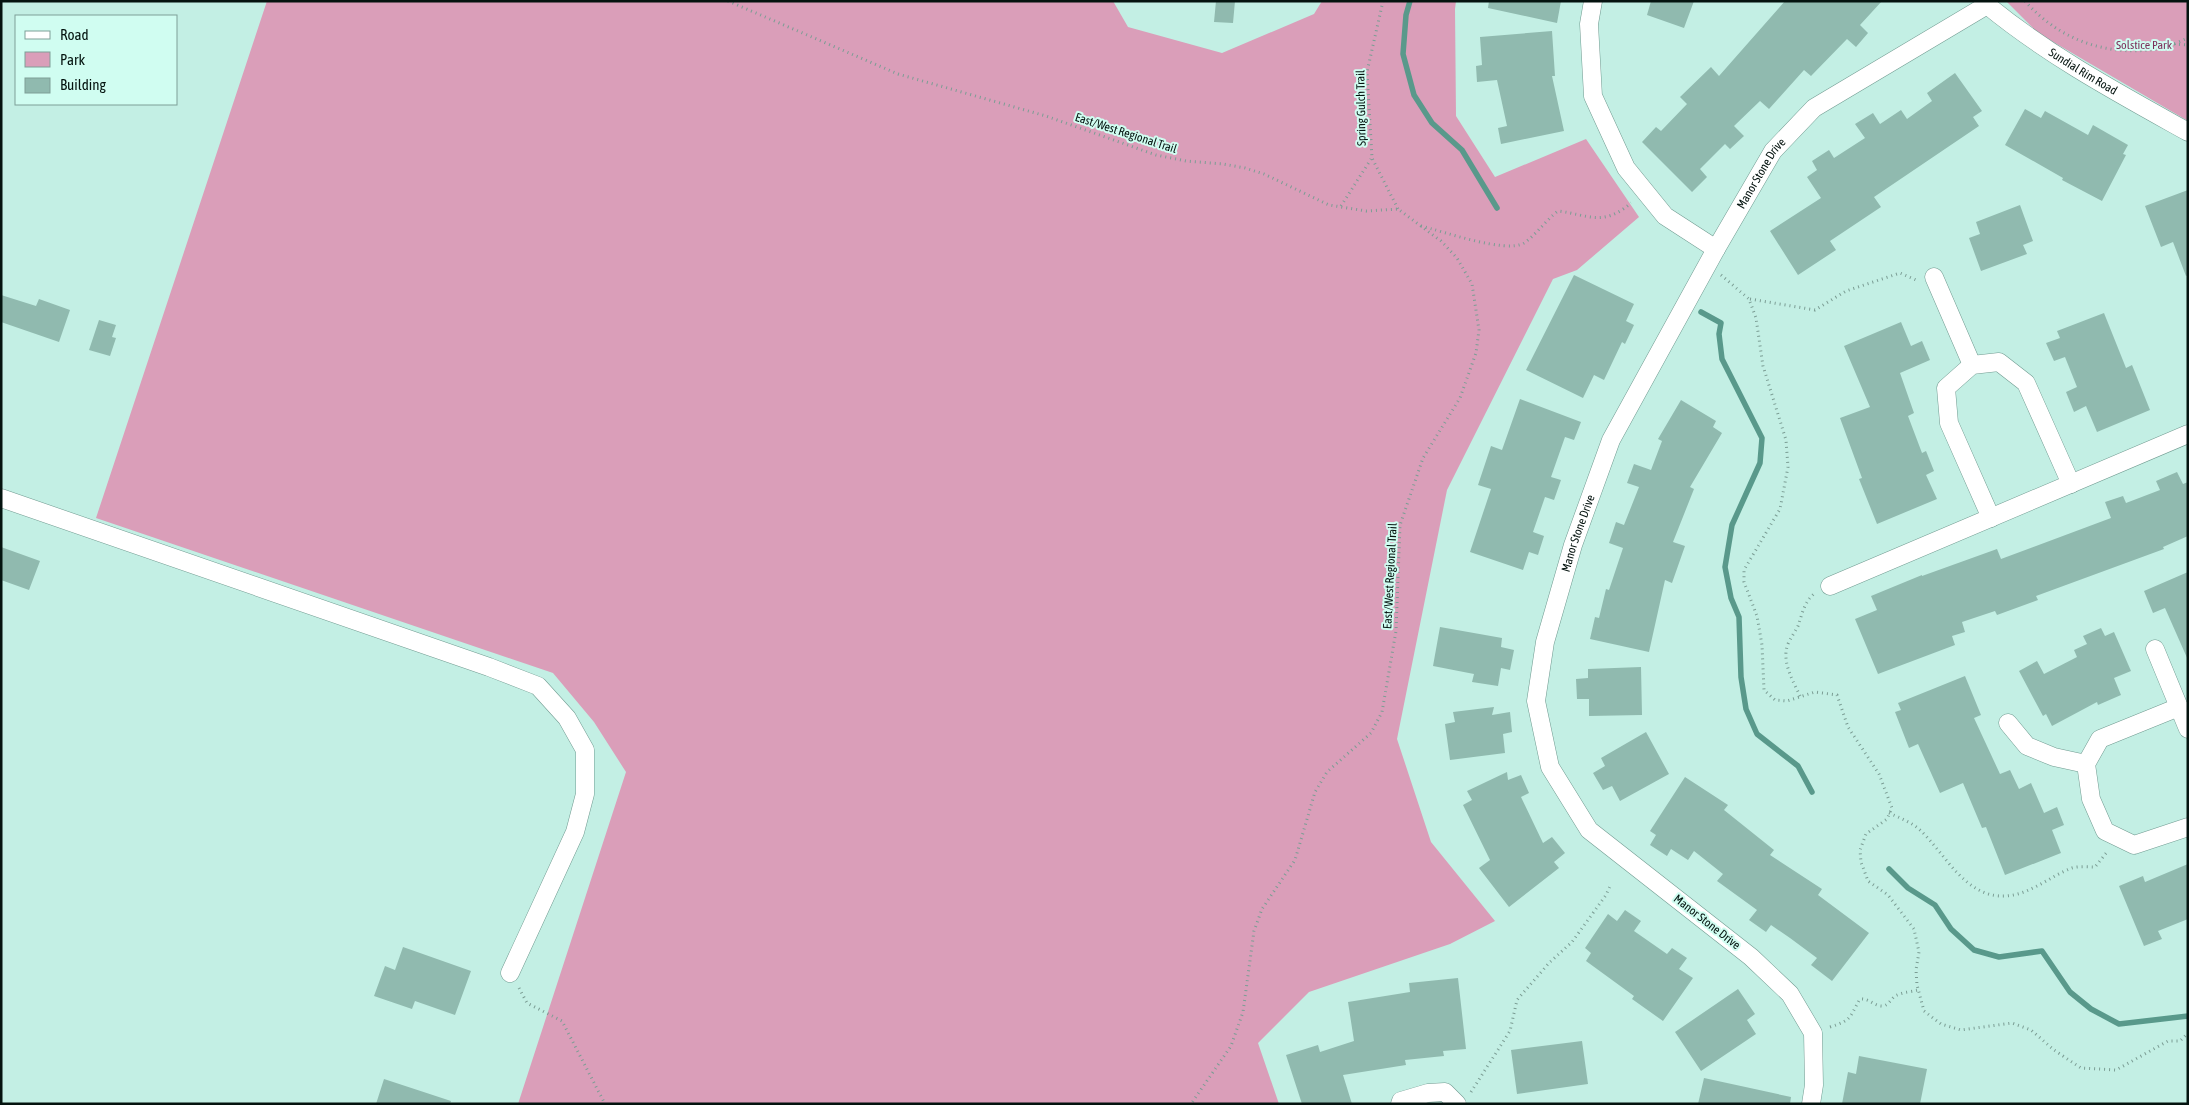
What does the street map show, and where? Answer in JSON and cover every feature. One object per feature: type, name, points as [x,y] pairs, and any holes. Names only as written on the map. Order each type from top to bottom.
[{"type":"street","points":[[1593,1],[1589,24],[1592,96],[1626,168],[1665,216],[1716,249]]},
{"type":"street","name":"Sundial Rim Road","points":[[1986,3],[2024,36],[2085,75],[2188,132]]},
{"type":"street","name":"Manor Stone Drive","points":[[1810,1104],[1814,1085],[1813,1033],[1790,994],[1751,956],[1589,830],[1550,768],[1536,701],[1548,634],[1573,545],[1611,440],[1716,249],[1773,151],[1814,108],[1986,3]]},
{"type":"street","points":[[1934,277],[1972,365]]},
{"type":"street","points":[[1991,518],[1949,423],[1946,388],[1972,365],[1999,362],[2026,383],[2071,484]]},
{"type":"street","points":[[1830,586],[2188,434]]},
{"type":"street","points":[[1,498],[489,667],[538,686],[567,718],[585,750],[586,794],[575,832],[510,973]]},
{"type":"street","points":[[2154,649],[2188,729]]},
{"type":"street","points":[[2179,707],[2100,739],[2086,764],[2091,799],[2105,831],[2134,845],[2188,827]]},
{"type":"street","points":[[2008,723],[2027,746],[2054,757],[2086,764]]},
{"type":"street","points":[[1400,1104],[1401,1101],[1428,1093],[1445,1092],[1463,1100]]},
{"type":"path","name":"East/West Regional Trail","points":[[728,1],[898,74],[1046,116],[1156,155],[1186,161],[1245,168],[1264,174],[1296,191],[1329,205],[1366,212],[1398,209],[1446,246],[1472,284],[1479,330],[1476,353],[1460,398],[1423,458],[1400,525],[1396,631],[1382,712],[1371,733],[1326,772],[1315,792],[1295,860],[1262,909],[1254,931],[1243,1012],[1232,1046],[1191,1104]]},
{"type":"path","name":"Spring Gulch Trail","points":[[1383,1],[1367,72],[1372,158],[1398,209]]},
{"type":"path","points":[[2025,1],[2040,18],[2077,41],[2120,51],[2164,48],[2188,38]]},
{"type":"path","points":[[2173,44],[2188,45]]},
{"type":"path","points":[[1341,207],[1372,158]]},
{"type":"path","points":[[1418,225],[1501,247],[1522,244],[1537,233],[1546,220],[1558,211],[1572,213],[1584,218],[1607,218],[1626,207],[1644,192]]},
{"type":"path","points":[[1716,249],[1716,271],[1750,299],[1815,310],[1846,291],[1900,273],[1928,284],[1934,277]]},
{"type":"path","points":[[1750,299],[1756,318],[1763,366],[1786,440],[1788,467],[1780,509],[1744,570],[1744,582],[1757,616],[1762,645],[1764,690],[1775,700],[1787,701],[1815,692],[1837,695],[1848,727],[1880,774],[1892,808],[1887,819],[1866,834],[1860,850],[1861,862],[1868,881],[1888,895],[1914,929],[1919,952],[1916,970],[1918,990],[1924,1012],[1940,1024],[1961,1030],[2012,1023],[2031,1030],[2054,1050],[2081,1068],[2116,1070],[2168,1041],[2180,1041],[2188,1033]]},
{"type":"path","points":[[1800,696],[1789,671],[1785,655],[1788,644],[1797,628],[1809,598],[1817,591],[1830,586]]},
{"type":"path","points":[[1890,813],[1920,830],[1968,883],[1986,893],[2004,896],[2021,893],[2074,867],[2095,867],[2106,854]]},
{"type":"path","points":[[1463,1100],[1510,1031],[1517,1000],[1549,963],[1572,942],[1606,895],[1611,884]]},
{"type":"path","points":[[510,973],[527,1003],[562,1021],[605,1104]]},
{"type":"path","points":[[1813,1033],[1846,1022],[1852,1016],[1860,999],[1865,998],[1882,1006],[1886,1005],[1893,997],[1918,990]]},
{"type":"green space","points":[[267,1],[1113,1],[1128,27],[1222,53],[1314,14],[1322,1],[1456,1],[1456,116],[1495,177],[1586,139],[1639,217],[1577,270],[1553,279],[1447,490],[1397,739],[1431,842],[1495,921],[1450,944],[1309,992],[1258,1043],[1279,1104],[518,1104],[626,772],[594,722],[553,673],[96,518]]},
{"type":"green space","name":"Solstice Park","points":[[2006,1],[2188,1],[2188,121],[2038,33]]},
{"type":"building","points":[[1216,1],[1235,1],[1233,23],[1214,22]]},
{"type":"building","points":[[1489,1],[1561,1],[1557,23],[1488,8]]},
{"type":"building","points":[[1651,1],[1694,1],[1684,28],[1647,15]]},
{"type":"building","points":[[1785,1],[1882,1],[1860,25],[1868,33],[1856,47],[1847,39],[1811,76],[1804,70],[1769,109],[1760,101],[1734,126],[1744,136],[1730,149],[1725,144],[1700,169],[1707,177],[1692,192],[1642,142],[1656,127],[1661,131],[1687,104],[1680,97],[1711,67],[1719,76]]},
{"type":"building","points":[[1552,31],[1555,76],[1552,76],[1564,131],[1501,144],[1498,128],[1507,126],[1497,80],[1477,82],[1476,66],[1482,65],[1480,37]]},
{"type":"building","points":[[1955,73],[1982,111],[1973,117],[1979,126],[1874,197],[1881,207],[1830,241],[1836,250],[1798,275],[1770,231],[1821,198],[1807,177],[1817,170],[1812,161],[1829,150],[1834,158],[1865,138],[1855,124],[1873,113],[1880,124],[1901,110],[1907,119],[1932,101],[1927,93]]},
{"type":"building","points":[[2025,109],[2041,118],[2045,111],[2088,135],[2093,125],[2128,145],[2123,154],[2126,155],[2102,201],[2062,180],[2063,178],[2005,145]]},
{"type":"building","points":[[2188,190],[2188,275],[2186,276],[2173,242],[2161,247],[2145,206]]},
{"type":"building","points":[[2020,205],[2033,241],[2023,245],[2027,254],[1981,271],[1969,238],[1980,234],[1976,222]]},
{"type":"building","points":[[1574,275],[1634,304],[1626,321],[1634,325],[1625,344],[1622,342],[1604,380],[1594,375],[1583,398],[1526,370]]},
{"type":"building","points":[[1,295],[36,306],[39,299],[70,310],[59,342],[1,322]]},
{"type":"building","points":[[2104,313],[2126,368],[2132,365],[2150,410],[2097,432],[2086,406],[2074,412],[2066,392],[2077,387],[2065,357],[2054,361],[2046,343],[2060,338],[2057,331]]},
{"type":"building","points":[[99,320],[116,325],[112,337],[116,338],[110,356],[89,350]]},
{"type":"building","points":[[1901,322],[1911,346],[1922,341],[1930,360],[1900,373],[1914,413],[1908,416],[1922,453],[1926,451],[1934,471],[1926,475],[1937,499],[1877,524],[1859,479],[1862,478],[1840,418],[1870,407],[1844,346]]},
{"type":"building","points":[[1520,399],[1581,422],[1574,440],[1565,437],[1551,477],[1561,480],[1554,500],[1545,497],[1533,532],[1544,536],[1538,555],[1529,552],[1523,570],[1470,552],[1491,489],[1478,485],[1491,446],[1502,450]]},
{"type":"building","points":[[1681,400],[1716,421],[1713,427],[1722,433],[1690,487],[1694,489],[1673,542],[1685,546],[1672,583],[1665,580],[1649,652],[1590,639],[1595,617],[1599,618],[1606,589],[1609,590],[1623,548],[1609,543],[1616,522],[1624,525],[1639,487],[1627,483],[1634,464],[1651,470],[1662,441],[1658,439]]},
{"type":"building","points":[[2177,472],[2183,484],[2188,482],[2188,536],[2163,547],[2164,549],[2036,596],[2038,600],[1997,615],[1995,611],[1962,622],[1965,632],[1952,636],[1955,645],[1878,674],[1855,619],[1877,610],[1871,596],[1922,575],[1997,549],[2001,559],[2111,518],[2105,502],[2123,496],[2126,503],[2160,490],[2156,481]]},
{"type":"building","points":[[1,547],[40,561],[29,590],[1,580]]},
{"type":"building","points":[[2188,572],[2188,660],[2165,608],[2153,613],[2144,591]]},
{"type":"building","points":[[1440,627],[1502,638],[1501,647],[1514,650],[1510,670],[1501,668],[1498,686],[1472,682],[1474,674],[1433,666]]},
{"type":"building","points":[[2101,628],[2105,636],[2114,632],[2131,671],[2114,678],[2121,695],[2098,705],[2097,702],[2052,726],[2046,714],[2043,716],[2019,671],[2037,661],[2044,674],[2077,657],[2074,650],[2087,644],[2083,636]]},
{"type":"building","points":[[1641,667],[1642,715],[1589,716],[1589,699],[1577,699],[1576,679],[1588,678],[1588,669]]},
{"type":"building","points":[[1965,676],[1981,715],[1974,718],[2000,774],[2010,770],[2019,789],[2031,783],[2044,813],[2057,807],[2064,825],[2052,830],[2061,853],[2005,875],[1986,827],[1982,828],[1963,783],[1940,793],[1918,744],[1909,748],[1895,712],[1901,710],[1898,703]]},
{"type":"building","points":[[1494,707],[1492,715],[1510,712],[1512,732],[1503,734],[1505,753],[1450,760],[1445,724],[1455,722],[1453,712]]},
{"type":"building","points":[[1646,732],[1669,774],[1620,801],[1612,786],[1603,790],[1593,773],[1605,766],[1601,758]]},
{"type":"building","points":[[1507,772],[1508,780],[1521,775],[1529,793],[1521,797],[1543,843],[1552,837],[1565,853],[1554,862],[1559,868],[1509,907],[1479,868],[1490,860],[1463,805],[1472,800],[1467,791]]},
{"type":"building","points":[[1685,777],[1728,805],[1724,810],[1774,850],[1770,855],[1822,889],[1818,895],[1869,933],[1832,981],[1811,965],[1817,958],[1790,938],[1771,925],[1766,932],[1749,920],[1757,910],[1717,881],[1723,874],[1694,851],[1688,860],[1671,849],[1667,856],[1650,845],[1656,835],[1650,831]]},
{"type":"building","points":[[2188,864],[2188,919],[2158,931],[2162,939],[2144,946],[2119,886],[2143,876],[2145,882]]},
{"type":"building","points":[[1625,910],[1641,921],[1634,931],[1667,954],[1672,948],[1687,958],[1679,969],[1693,978],[1663,1021],[1632,999],[1634,996],[1586,961],[1591,953],[1585,948],[1608,914],[1617,921]]},
{"type":"building","points":[[403,947],[471,971],[455,1015],[415,1001],[412,1009],[374,996],[385,966],[395,970]]},
{"type":"building","points":[[1458,978],[1466,1049],[1443,1051],[1444,1056],[1405,1060],[1406,1065],[1343,1075],[1352,1104],[1302,1104],[1286,1055],[1318,1045],[1320,1052],[1354,1041],[1348,1002],[1410,992],[1409,983]]},
{"type":"building","points":[[1738,989],[1755,1014],[1747,1020],[1756,1034],[1701,1071],[1675,1032]]},
{"type":"building","points":[[1582,1041],[1588,1084],[1517,1094],[1511,1050]]},
{"type":"building","points":[[1859,1056],[1927,1069],[1920,1104],[1842,1104],[1848,1072],[1856,1074]]},
{"type":"building","points":[[1704,1078],[1791,1097],[1790,1104],[1698,1104]]},
{"type":"building","points":[[384,1079],[451,1101],[450,1104],[376,1104]]},
{"type":"waterway","points":[[1410,1],[1406,15],[1403,54],[1414,95],[1432,123],[1462,150],[1497,208]]},
{"type":"waterway","points":[[1701,312],[1721,323],[1719,334],[1722,359],[1762,438],[1760,463],[1732,525],[1725,567],[1731,598],[1739,617],[1741,677],[1746,709],[1757,734],[1798,766],[1812,792]]},
{"type":"waterway","points":[[1889,869],[1908,888],[1935,905],[1951,929],[1974,950],[1999,957],[2042,951],[2070,992],[2091,1009],[2119,1024],[2188,1016]]}]
